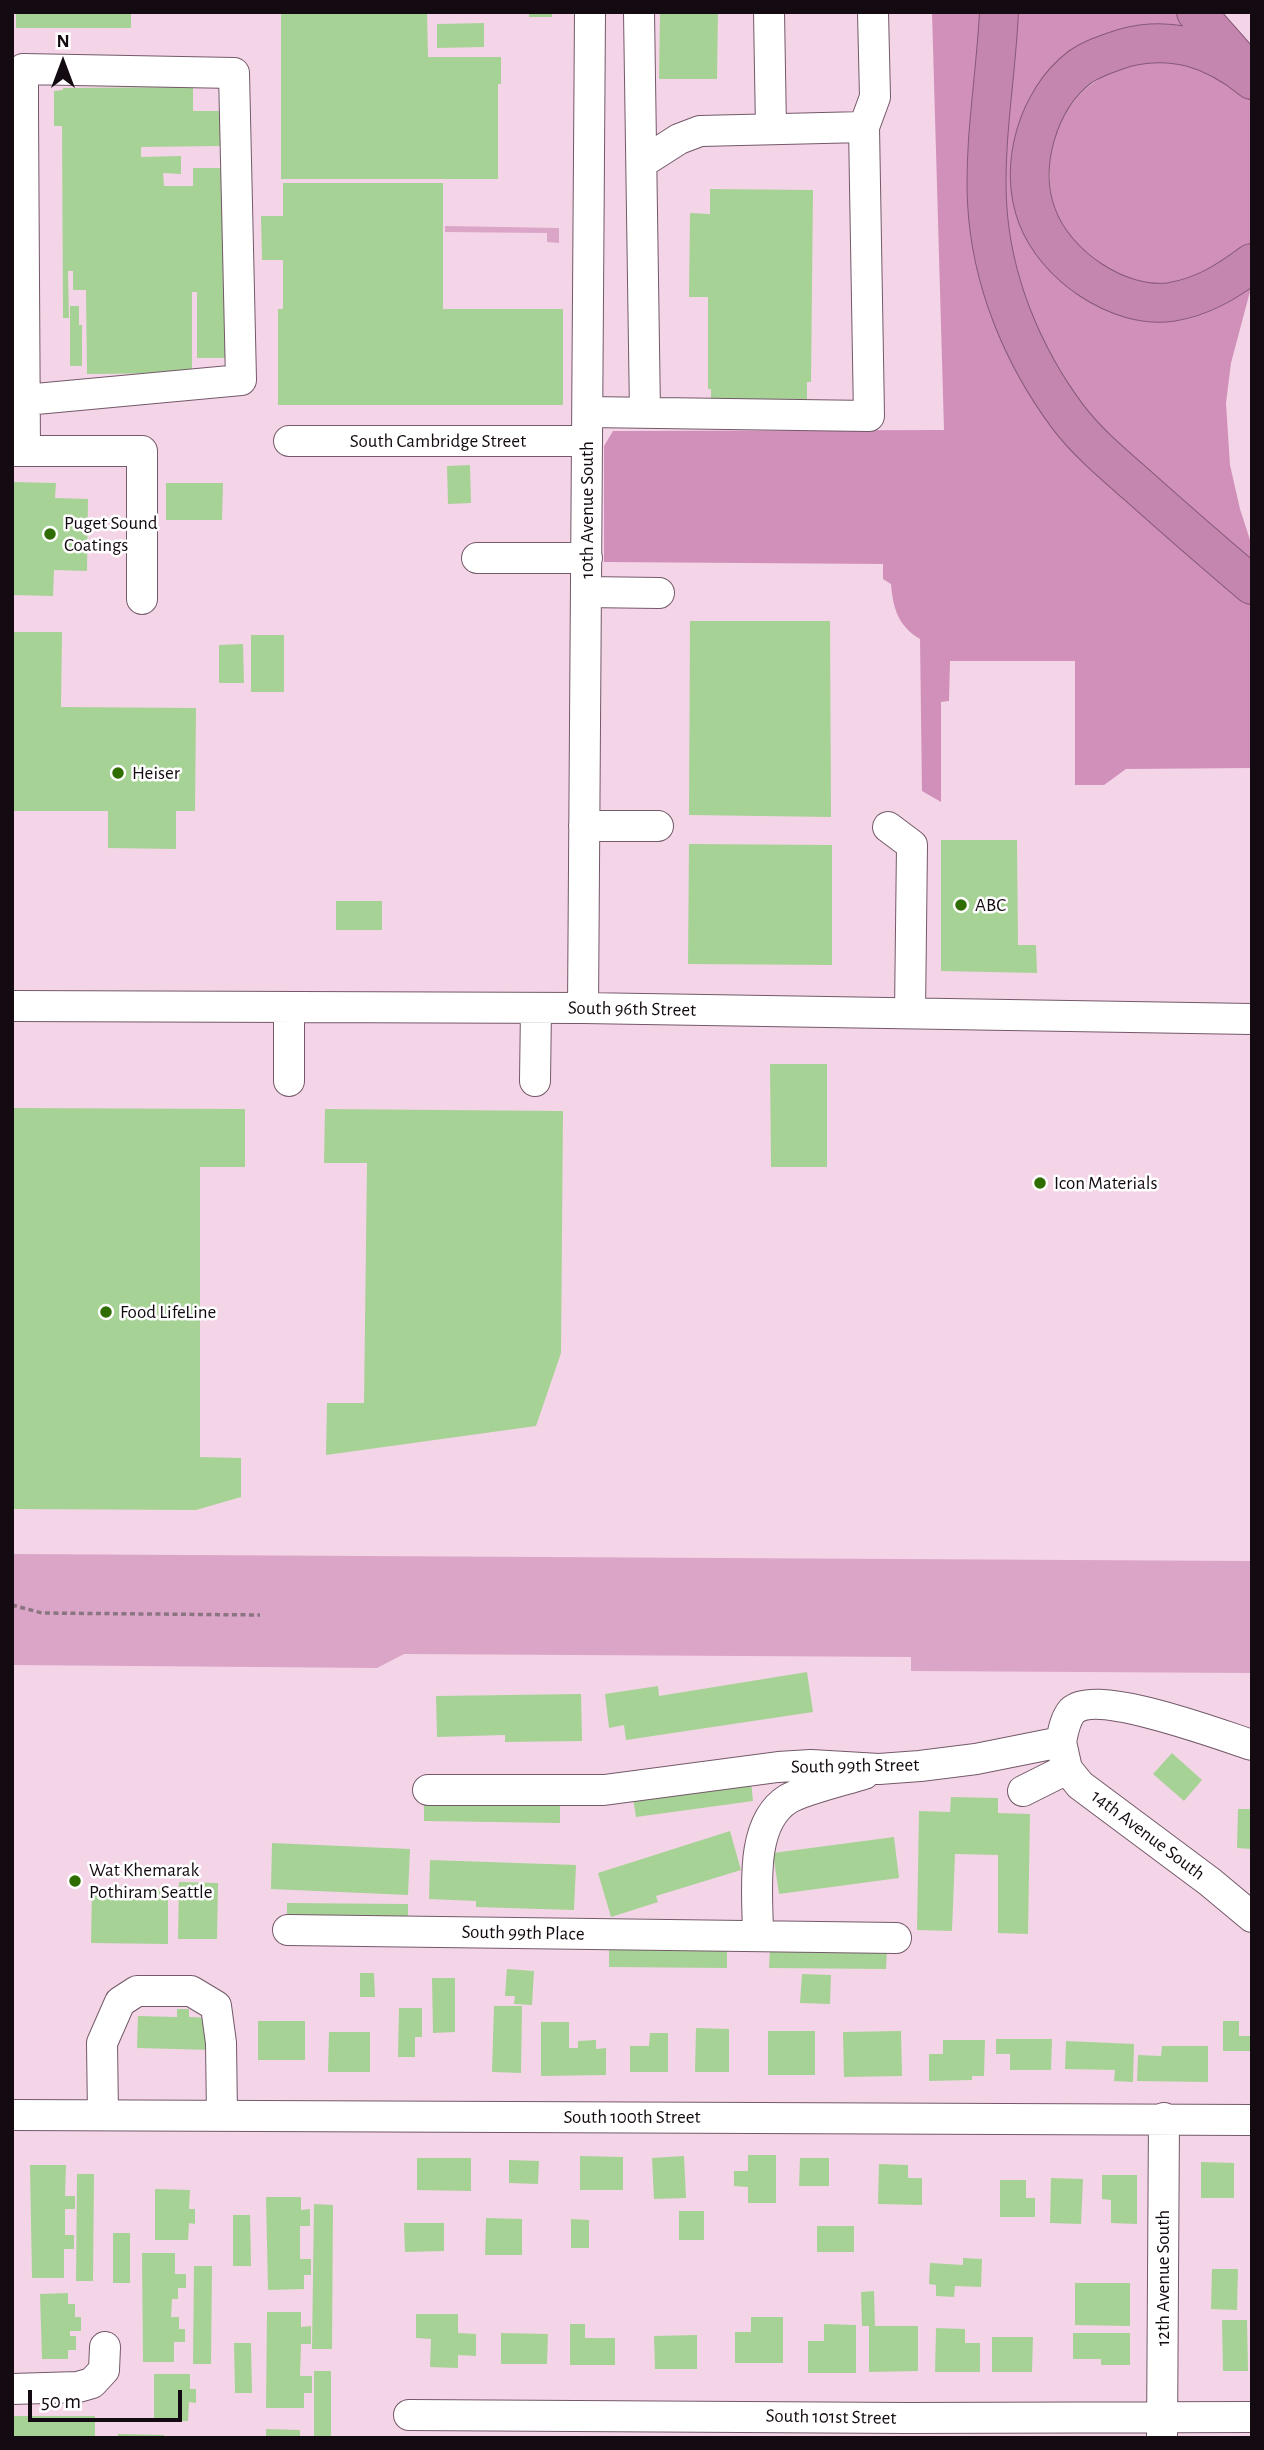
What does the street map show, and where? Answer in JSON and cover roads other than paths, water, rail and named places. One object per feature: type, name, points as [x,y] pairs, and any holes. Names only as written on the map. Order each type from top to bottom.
[{"type":"highway","points":[[999,12],[986,160],[989,229],[1007,307],[1025,348],[1069,418],[1098,450],[1252,585]]},
{"type":"highway","points":[[1196,12],[1252,74]]},
{"type":"highway","points":[[1252,80],[1230,62],[1200,49],[1180,45],[1157,43],[1132,46],[1105,54],[1080,67],[1049,104],[1036,132],[1031,163],[1032,191],[1037,215],[1048,238],[1060,255],[1081,274],[1108,289],[1138,299],[1169,302],[1199,295],[1228,281],[1252,263]]},
{"type":"street","name":"10th Avenue South","points":[[583,1008],[590,12]]},
{"type":"street","points":[[639,12],[645,413]]},
{"type":"street","points":[[769,12],[771,129]]},
{"type":"street","points":[[643,162],[679,139],[700,131],[864,127],[875,97],[873,12]]},
{"type":"street","points":[[25,400],[241,380],[234,73],[23,69],[18,110],[25,400],[19,452],[142,451],[142,600]]},
{"type":"street","name":"South Cambridge Street","points":[[289,441],[588,427],[645,413],[869,416],[864,127]]},
{"type":"street","points":[[477,558],[587,558]]},
{"type":"street","points":[[586,592],[659,593]]},
{"type":"street","points":[[584,826],[658,826]]},
{"type":"street","points":[[888,827],[912,845],[910,1013]]},
{"type":"street","name":"South 96th Street","points":[[12,1006],[583,1008],[1252,1019]]},
{"type":"street","points":[[289,1007],[289,1081]]},
{"type":"street","points":[[535,1081],[536,1008]]},
{"type":"street","points":[[1023,1791],[1064,1755],[1065,1723],[1072,1711],[1084,1705],[1114,1706],[1150,1713],[1252,1745]]},
{"type":"street","name":"South 99th Street","points":[[428,1790],[604,1790],[778,1767],[811,1765],[879,1769],[976,1759],[1064,1755]]},
{"type":"street","name":"14th Avenue South","points":[[1064,1755],[1080,1785],[1210,1882],[1252,1917]]},
{"type":"street","points":[[758,1936],[759,1843],[774,1812],[788,1799],[879,1769]]},
{"type":"street","name":"South 99th Place","points":[[288,1930],[896,1938]]},
{"type":"street","points":[[103,2115],[102,2043],[120,2002],[137,1991],[191,1991],[216,2006],[221,2043],[222,2116]]},
{"type":"street","name":"South 100th Street","points":[[12,2115],[1252,2120]]},
{"type":"street","name":"12th Avenue South","points":[[1162,2427],[1164,2119]]},
{"type":"street","points":[[12,2389],[78,2387],[92,2384],[104,2370],[104,2347]]},
{"type":"street","name":"South 101st Street","points":[[409,2414],[907,2428],[1162,2427],[1252,2417]]},
{"type":"place","name":"Puget Sound Coatings","points":[[50,534]]},
{"type":"place","name":"Heiser","points":[[118,773]]},
{"type":"place","name":"ABC","points":[[961,905]]},
{"type":"place","name":"Icon Materials","points":[[1040,1183]]},
{"type":"place","name":"Food LifeLine","points":[[106,1312]]},
{"type":"place","name":"Wat Khemarak Pothiram Seattle","points":[[75,1881]]}]
